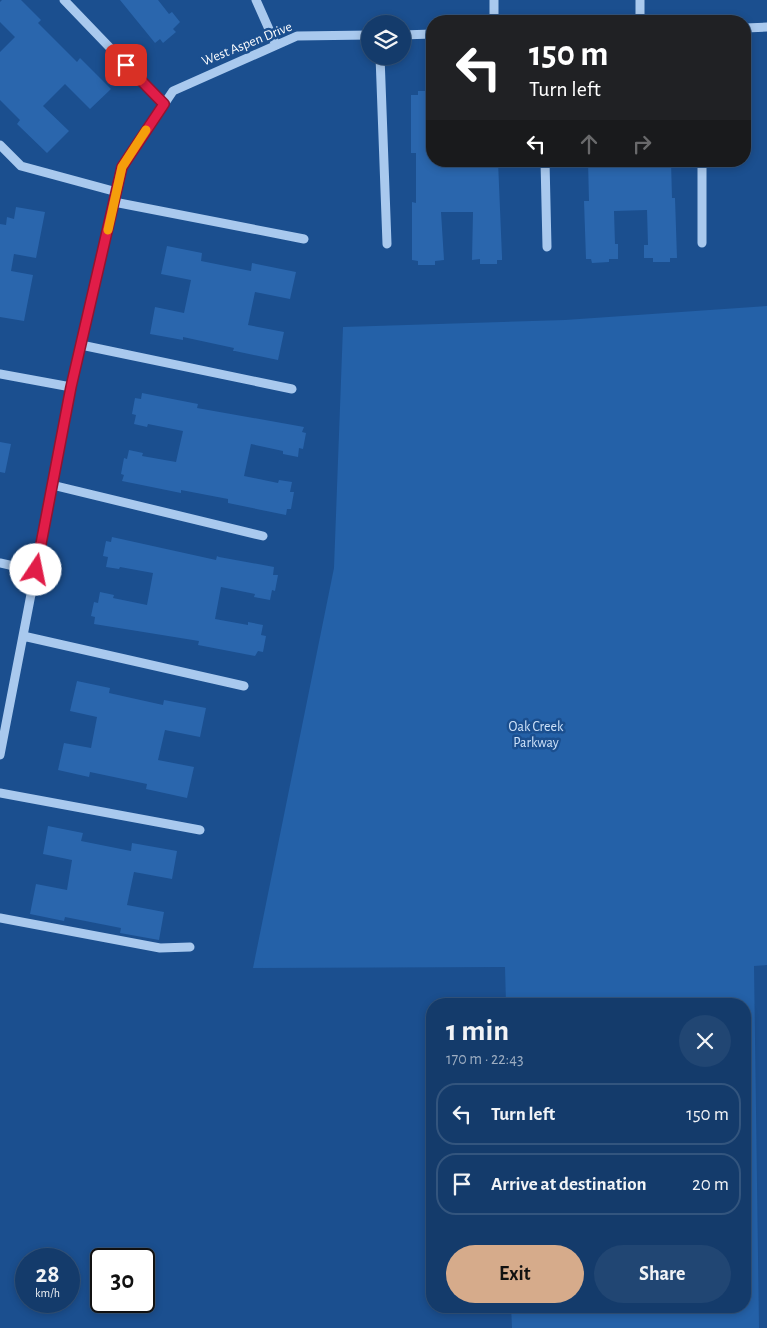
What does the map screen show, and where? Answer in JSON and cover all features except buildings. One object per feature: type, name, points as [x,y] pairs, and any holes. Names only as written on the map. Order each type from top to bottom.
[{"type":"street","points":[[64,0],[164,104]]},
{"type":"street","points":[[256,0],[276,45]]},
{"type":"street","points":[[494,0],[494,15]]},
{"type":"street","points":[[640,0],[640,15]]},
{"type":"street","points":[[751,28],[767,27]]},
{"type":"street","points":[[411,34],[426,34]]},
{"type":"street","name":"West Aspen Drive","points":[[0,755],[71,387],[122,167],[173,91],[297,36],[361,35]]},
{"type":"street","points":[[380,65],[387,244]]},
{"type":"street","points":[[0,145],[21,166],[116,192]]},
{"type":"street","points":[[545,167],[547,247]]},
{"type":"street","points":[[702,167],[702,243]]},
{"type":"street","points":[[114,202],[304,239]]},
{"type":"street","points":[[81,345],[292,389]]},
{"type":"street","points":[[0,374],[71,387]]},
{"type":"street","points":[[52,485],[263,536]]},
{"type":"street","points":[[0,563],[36,570]]},
{"type":"street","points":[[23,636],[244,686]]},
{"type":"street","points":[[0,793],[200,830]]},
{"type":"street","points":[[0,918],[160,948],[190,947]]},
{"type":"green space","name":"Oak Creek Parkway","points":[[767,306],[767,965],[754,966],[759,1328],[512,1328],[511,1313],[751,1313],[751,998],[506,998],[505,967],[253,968],[334,568],[343,327],[565,320]]},
{"type":"slow traffic","points":[[108,230],[122,167],[146,130]]},
{"type":"route","points":[[36,570],[71,387],[122,167],[164,104],[126,65]]}]
